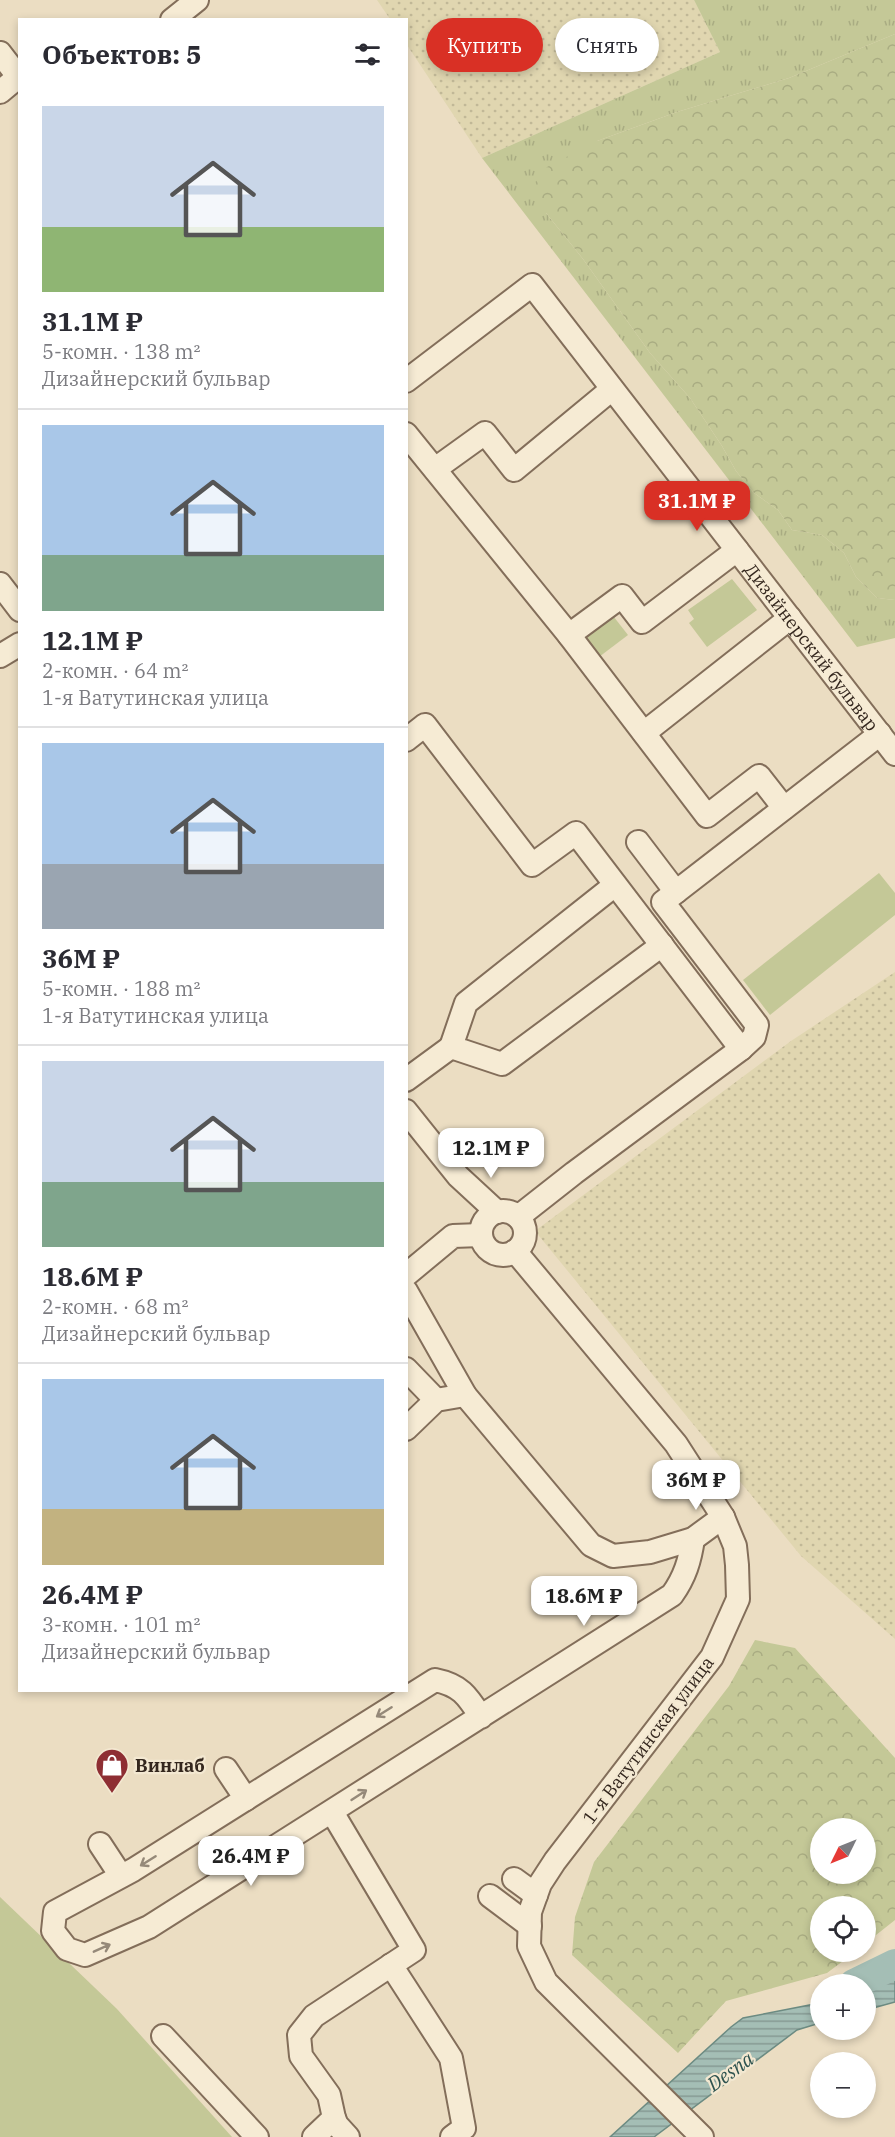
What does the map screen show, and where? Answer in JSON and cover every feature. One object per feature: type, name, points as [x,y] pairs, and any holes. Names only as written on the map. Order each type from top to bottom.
[{"type":"street","points":[[174,18],[197,0]]},
{"type":"street","points":[[0,53],[18,77]]},
{"type":"street","points":[[0,92],[18,79]]},
{"type":"street","name":"Дизайнерский бульвар","points":[[408,379],[532,285],[895,753]]},
{"type":"street","points":[[435,469],[485,433],[514,470],[612,389]]},
{"type":"street","points":[[408,436],[569,635],[707,816],[759,776],[784,808]]},
{"type":"street","points":[[569,635],[622,596],[642,622],[737,550]]},
{"type":"street","points":[[0,584],[18,606]]},
{"type":"street","points":[[644,733],[790,618]]},
{"type":"street","points":[[0,656],[18,646]]},
{"type":"street","points":[[408,738],[425,725],[532,865],[576,833],[741,1049]]},
{"type":"street","points":[[408,1273],[453,1236],[495,1223],[574,1173],[754,1037],[757,1025],[663,902],[880,734]]},
{"type":"street","points":[[638,842],[676,892]]},
{"type":"street","points":[[408,1079],[451,1047],[466,1003],[615,885]]},
{"type":"street","points":[[451,1047],[502,1064],[662,945]]},
{"type":"street","points":[[408,1114],[495,1223],[525,1231],[524,1239],[515,1251],[509,1254],[494,1253],[487,1248],[495,1223]]},
{"type":"street","name":"1-я Ватутинская улица","points":[[515,1251],[676,1444],[723,1517],[735,1546],[738,1599],[720,1644],[712,1657],[555,1861],[540,1884],[532,1912]]},
{"type":"street","points":[[408,1295],[465,1395],[591,1545],[613,1556],[650,1552],[693,1539],[723,1517]]},
{"type":"street","points":[[408,1371],[436,1400]]},
{"type":"street","points":[[408,1427],[436,1400],[465,1395]]},
{"type":"street","points":[[481,1717],[468,1696],[452,1684],[435,1680],[121,1876],[55,1912],[53,1930],[67,1949],[85,1955],[149,1927],[332,1812],[481,1717],[672,1595],[682,1582],[689,1562],[693,1539]]},
{"type":"street","points":[[226,1769],[246,1799]]},
{"type":"street","points":[[332,1812],[414,1950],[314,2016],[299,2035],[301,2056],[329,2095],[337,2125],[348,2137]]},
{"type":"street","points":[[100,1844],[121,1876]]},
{"type":"street","points":[[532,1912],[500,1888],[532,1912]]},
{"type":"street","points":[[532,1912],[529,1946],[546,1982],[702,2137]]},
{"type":"street","points":[[392,1965],[451,2058],[464,2128],[452,2137]]},
{"type":"street","points":[[163,2036],[257,2137]]},
{"type":"street","points":[[314,2137],[334,2118]]},
{"type":"shaded area","points":[[377,0],[694,0],[720,52],[482,158],[408,47],[408,18],[389,18]]},
{"type":"shaded area","points":[[895,972],[895,1639],[801,1556],[535,1231],[791,1041]]},
{"type":"green space","points":[[694,0],[895,0],[895,34],[789,78],[677,112],[597,141],[546,213],[583,259],[650,353],[690,398],[736,471],[754,493],[778,510],[792,530],[822,535],[844,553],[856,577],[877,598],[895,600],[895,638],[857,647],[482,158],[720,52]]},
{"type":"green space","points":[[895,34],[895,600],[877,598],[856,577],[844,553],[822,535],[792,530],[778,510],[754,493],[736,471],[690,398],[650,353],[530,189],[547,167],[597,141],[677,112],[789,78]]},
{"type":"green space","points":[[732,579],[757,610],[707,647],[689,623],[694,619],[688,610]]},
{"type":"green space","points":[[610,612],[628,635],[595,660],[577,635]]},
{"type":"green space","points":[[879,873],[895,893],[895,915],[770,1015],[743,980]]},
{"type":"green space","points":[[755,1640],[795,1648],[895,1758],[895,1920],[876,1935],[876,1896],[810,1896],[810,1962],[842,1962],[827,1973],[810,1974],[810,1978],[726,2001],[678,2053],[572,1955],[575,1917],[594,1862],[729,1686]]},
{"type":"green space","points":[[0,1897],[117,2009],[232,2137],[0,2137]]},
{"type":"water","points":[[895,1971],[895,2002],[876,2007],[876,1984]]},
{"type":"water","points":[[810,2005],[810,2026],[797,2030],[654,2137],[610,2137],[731,2027],[743,2018]]},
{"type":"waterway","name":"Desna","points":[[874,1974],[895,1964]]},
{"type":"place","name":"Винлаб","points":[[112,1794]]}]
